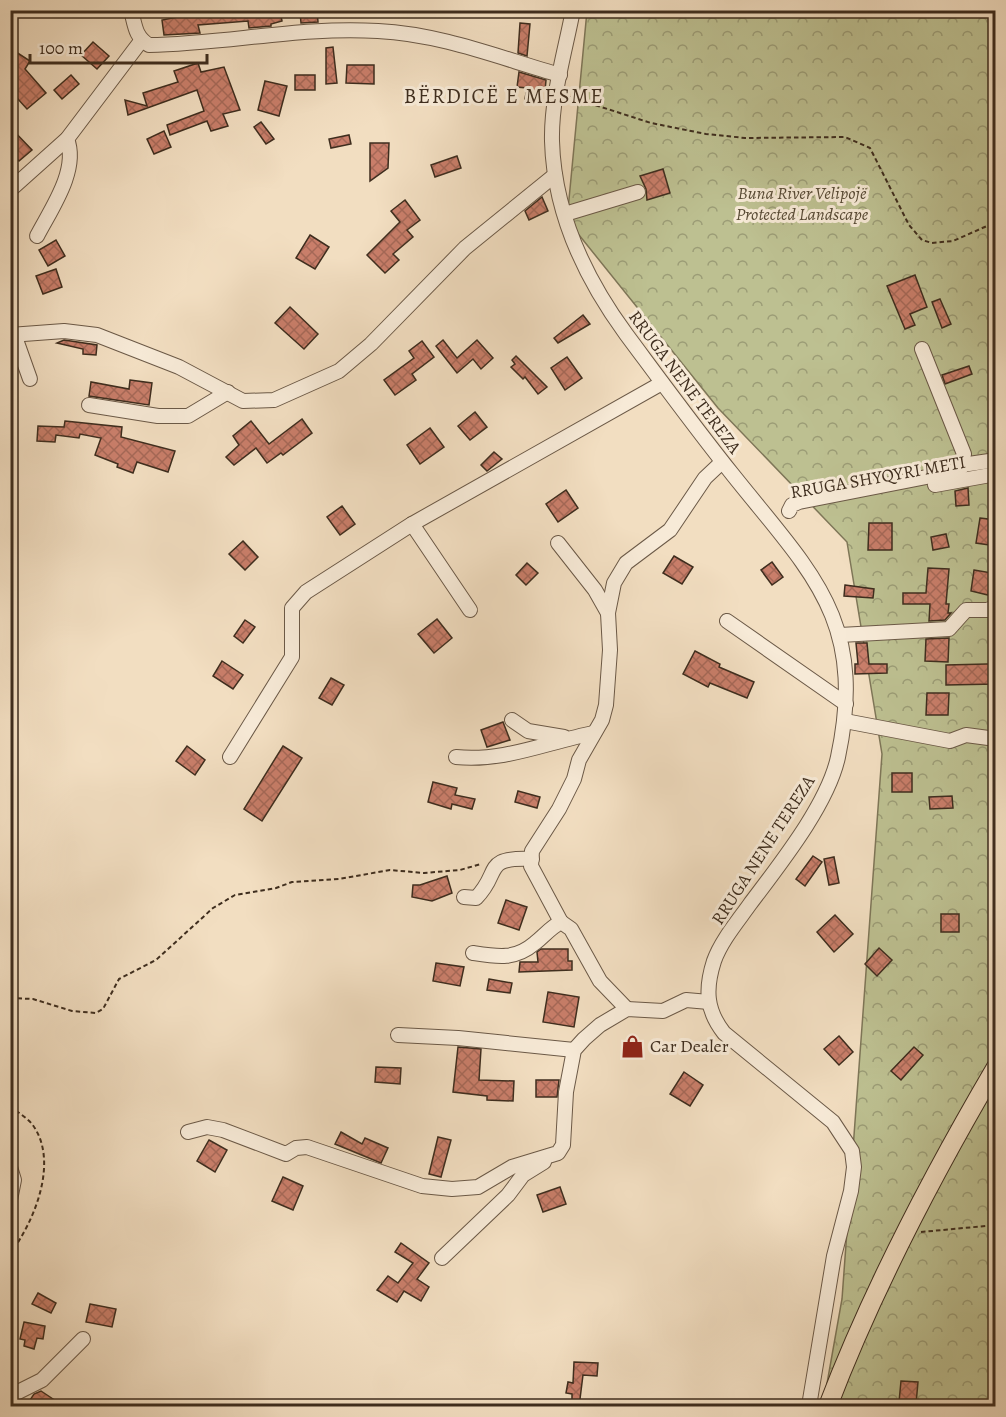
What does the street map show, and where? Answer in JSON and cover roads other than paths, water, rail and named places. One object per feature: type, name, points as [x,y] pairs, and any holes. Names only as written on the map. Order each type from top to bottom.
[{"type":"main road","points":[[828,1407],[852,1345],[904,1233],[996,1067]]},
{"type":"street","points":[[130,10],[141,41],[149,45],[329,31],[377,30],[445,40],[560,75]]},
{"type":"street","name":"RRUGA NENE TEREZA","points":[[573,10],[560,75],[552,139],[555,175],[565,214],[585,269],[606,307],[662,383],[819,584],[840,635],[847,688],[845,721],[835,768],[821,800],[715,959],[709,981],[709,1002],[713,1019],[724,1033],[833,1122],[852,1151],[854,1167],[851,1191],[834,1256],[809,1407]]},
{"type":"street","points":[[10,190],[67,139],[141,41]]},
{"type":"street","points":[[37,236],[70,163],[71,149],[67,139]]},
{"type":"street","points":[[30,379],[12,335],[64,331],[97,336],[179,367],[243,401],[274,400],[339,370],[372,344],[465,248],[555,175]]},
{"type":"street","points":[[565,214],[638,192]]},
{"type":"street","points":[[922,349],[964,454],[962,465]]},
{"type":"street","points":[[230,758],[292,657],[292,608],[306,592],[412,524],[662,383]]},
{"type":"street","points":[[88,405],[158,416],[188,416],[228,392]]},
{"type":"street","points":[[789,511],[792,505],[799,502],[952,472],[962,465],[996,460]]},
{"type":"street","points":[[627,1009],[600,981],[571,929],[561,922],[531,866],[532,851],[559,809],[602,720],[606,705],[610,650],[608,613],[614,583],[626,563],[670,530],[705,478],[722,462]]},
{"type":"street","name":"RRUGA SHYQYRI METI","points":[[768,519],[789,511],[996,474]]},
{"type":"street","points":[[412,524],[470,610]]},
{"type":"street","points":[[558,543],[595,590],[608,613]]},
{"type":"street","points":[[840,635],[949,629],[966,610],[987,610],[996,607]]},
{"type":"street","points":[[727,621],[846,704]]},
{"type":"street","points":[[512,720],[528,731],[568,738]]},
{"type":"street","points":[[845,721],[950,741],[966,735],[996,739]]},
{"type":"street","points":[[456,757],[478,759],[496,757],[594,733]]},
{"type":"street","points":[[464,897],[476,898],[483,891],[494,867],[502,860],[532,859]]},
{"type":"street","points":[[473,953],[502,958],[516,956],[536,942],[549,928],[561,922]]},
{"type":"street","points":[[442,1258],[508,1195],[523,1175],[558,1154],[563,1145],[566,1092],[574,1050],[600,1025],[627,1009],[663,1011],[686,1000],[709,1002]]},
{"type":"street","points":[[398,1035],[458,1038],[574,1050]]},
{"type":"street","points":[[188,1132],[207,1127],[223,1130],[286,1154],[307,1147],[422,1186],[452,1189],[477,1187],[512,1167],[534,1159],[550,1158]]},
{"type":"street","points":[[10,1167],[14,1180],[10,1200]]},
{"type":"street","points":[[10,1396],[42,1380],[83,1339]]},
{"type":"place","name":"Car Dealer","points":[[632,1046]]},
{"type":"district","name":"BËRDICË E MESME","points":[[504,96]]},
{"type":"park label","name":"Buna River Velipojë Protected Landscape","points":[[802,203]]}]
